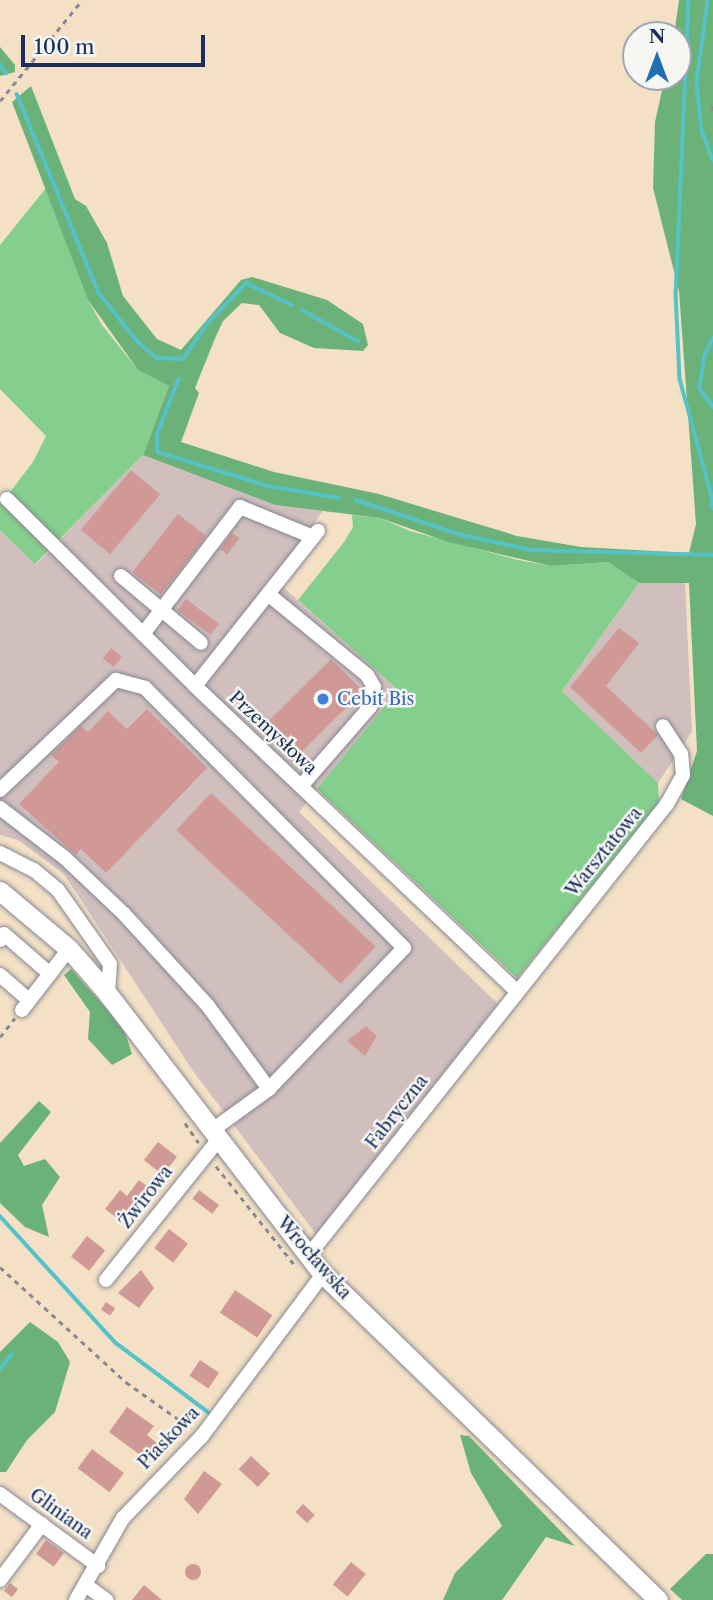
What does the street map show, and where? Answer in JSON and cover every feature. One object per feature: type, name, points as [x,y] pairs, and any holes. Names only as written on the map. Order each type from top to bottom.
[{"type":"main road","name":"Wrocławska","points":[[0,891],[69,949],[108,994],[323,1273],[658,1600]]},
{"type":"street","name":"Przemysłowa","points":[[7,499],[195,686],[516,991]]},
{"type":"street","points":[[143,634],[240,507],[316,533],[195,686]]},
{"type":"street","points":[[121,576],[201,643]]},
{"type":"street","points":[[268,594],[367,675],[374,687],[370,707],[302,786]]},
{"type":"street","name":"Żwirowa","points":[[0,790],[116,680],[145,688],[404,948],[269,1089],[215,1136],[106,1280]]},
{"type":"street","name":"Warsztatowa","points":[[516,991],[667,804],[682,775],[681,754],[663,726]]},
{"type":"street","points":[[0,808],[65,858],[124,914],[208,1006],[269,1089]]},
{"type":"street","points":[[0,853],[34,870],[58,890],[110,964],[108,994]]},
{"type":"street","points":[[0,940],[5,934],[50,974]]},
{"type":"street","points":[[0,975],[25,1005],[69,949]]},
{"type":"street","name":"Fabryczna","points":[[308,1256],[516,991]]},
{"type":"street","name":"Piaskowa","points":[[76,1600],[87,1586],[123,1518],[145,1491],[202,1436],[323,1273]]},
{"type":"street","name":"Gliniana","points":[[0,1494],[98,1566]]},
{"type":"street","points":[[0,1580],[42,1524]]},
{"type":"street","points":[[87,1586],[106,1600]]},
{"type":"path","points":[[0,101],[82,0]]},
{"type":"path","points":[[713,106],[713,113]]},
{"type":"path","points":[[266,724],[314,770]]},
{"type":"path","points":[[0,1037],[25,1005]]},
{"type":"path","points":[[0,1267],[126,1382],[202,1436]]},
{"type":"shaded area","points":[[143,455],[275,505],[323,511],[273,578],[398,690],[299,812],[498,1004],[316,1234],[193,1071],[64,874],[18,840],[0,835],[0,530],[36,564]]},
{"type":"shaded area","points":[[639,583],[685,583],[692,732],[658,783],[562,691]]},
{"type":"green space","points":[[679,0],[713,0],[713,816],[681,799],[697,751],[689,583],[639,583],[608,562],[551,566],[448,542],[380,518],[275,505],[143,455],[169,386],[138,370],[88,300],[12,102],[31,86],[75,199],[86,206],[107,243],[123,296],[157,339],[181,350],[241,280],[252,277],[327,300],[363,324],[368,345],[363,351],[314,348],[280,333],[259,305],[242,303],[223,321],[216,336],[195,388],[199,393],[181,442],[274,472],[379,494],[517,536],[581,547],[689,553],[696,524],[679,291],[653,188],[655,122],[662,91],[692,91],[692,21],[676,21]]},
{"type":"green space","points":[[0,47],[15,65],[15,72],[0,76]]},
{"type":"green space","points":[[46,188],[88,300],[102,325],[138,370],[169,386],[143,455],[35,564],[0,530],[0,505],[33,462],[46,436],[0,389],[0,245]]},
{"type":"green space","points":[[352,515],[380,518],[410,531],[518,560],[551,566],[608,562],[639,583],[562,691],[658,783],[659,803],[517,978],[317,789],[398,690],[298,600],[344,542],[353,527]]},
{"type":"green space","points":[[71,969],[124,1029],[132,1054],[112,1065],[88,1039],[90,1012],[64,975]]},
{"type":"green space","points":[[39,1101],[51,1112],[18,1155],[24,1166],[45,1159],[60,1177],[42,1205],[49,1237],[25,1227],[0,1203],[0,1143]]},
{"type":"green space","points":[[30,1322],[58,1342],[70,1362],[55,1412],[27,1440],[6,1472],[0,1472],[0,1352]]},
{"type":"green space","points":[[460,1435],[469,1436],[575,1546],[546,1537],[502,1600],[443,1600],[455,1573],[502,1526],[471,1473]]},
{"type":"green space","points":[[706,1554],[713,1554],[713,1600],[682,1600],[670,1589]]},
{"type":"building","points":[[131,470],[160,494],[110,554],[81,530]]},
{"type":"building","points":[[178,514],[206,536],[161,594],[132,572]]},
{"type":"building","points":[[232,533],[239,538],[228,554],[220,549]]},
{"type":"building","points":[[186,599],[219,624],[210,635],[178,610]]},
{"type":"building","points":[[619,628],[639,643],[606,686],[658,735],[641,753],[570,687]]},
{"type":"building","points":[[111,648],[122,657],[114,667],[103,658]]},
{"type":"building","name":"Cebit Bis","points":[[331,659],[363,691],[298,755],[267,723]]},
{"type":"building","points":[[147,709],[207,768],[106,873],[81,849],[76,855],[19,804],[59,762],[51,755],[81,726],[88,732],[108,711],[127,729]]},
{"type":"building","points":[[211,793],[376,946],[341,984],[176,830]]},
{"type":"building","points":[[366,1026],[377,1036],[365,1056],[347,1041]]},
{"type":"building","points":[[158,1142],[177,1157],[163,1175],[144,1160]]},
{"type":"building","points":[[139,1180],[151,1189],[125,1224],[105,1209],[120,1190],[127,1196]]},
{"type":"building","points":[[199,1190],[219,1205],[212,1214],[192,1199]]},
{"type":"building","points":[[169,1229],[188,1244],[173,1263],[154,1248]]},
{"type":"building","points":[[87,1236],[105,1250],[89,1271],[71,1256]]},
{"type":"building","points":[[141,1270],[154,1288],[139,1308],[118,1293]]},
{"type":"building","points":[[235,1290],[272,1315],[257,1338],[220,1312]]},
{"type":"building","points":[[106,1302],[115,1308],[110,1316],[101,1309]]},
{"type":"building","points":[[200,1360],[219,1373],[208,1389],[189,1376]]},
{"type":"building","points":[[127,1407],[154,1426],[147,1435],[158,1444],[147,1460],[109,1432]]},
{"type":"building","points":[[92,1449],[124,1473],[110,1492],[78,1468]]},
{"type":"building","points":[[251,1456],[270,1474],[258,1487],[239,1469]]},
{"type":"building","points":[[204,1471],[222,1484],[198,1514],[184,1499]]},
{"type":"building","points":[[303,1504],[315,1515],[307,1523],[295,1512]]},
{"type":"building","points":[[46,1540],[64,1553],[54,1567],[36,1554]]},
{"type":"building","points":[[351,1562],[366,1574],[348,1596],[333,1585]]},
{"type":"building","points":[[193,1564],[199,1566],[199,1578],[193,1580],[187,1578],[185,1572],[187,1566]]},
{"type":"building","points":[[10,1583],[18,1589],[12,1597],[4,1591]]},
{"type":"building","points":[[144,1585],[162,1600],[132,1600]]},
{"type":"waterway","points":[[689,0],[676,292],[680,379],[712,496]]},
{"type":"waterway","points":[[708,0],[697,82],[702,130],[713,160]]},
{"type":"waterway","points":[[0,64],[6,73]]},
{"type":"waterway","points":[[17,94],[99,293],[138,342],[157,358],[183,359],[207,324],[246,283],[292,305]]},
{"type":"waterway","points":[[302,310],[358,341]]},
{"type":"waterway","points":[[713,338],[705,356],[700,389],[713,407]]},
{"type":"waterway","points":[[179,379],[157,436],[158,452],[268,486],[339,498]]},
{"type":"waterway","points":[[712,496],[713,508]]},
{"type":"waterway","points":[[356,500],[462,535],[532,550],[713,555]]},
{"type":"waterway","points":[[0,1216],[116,1343],[211,1414]]},
{"type":"waterway","points":[[0,1369],[12,1354]]},
{"type":"place","name":"Cebit Bis","points":[[323,699]]}]
